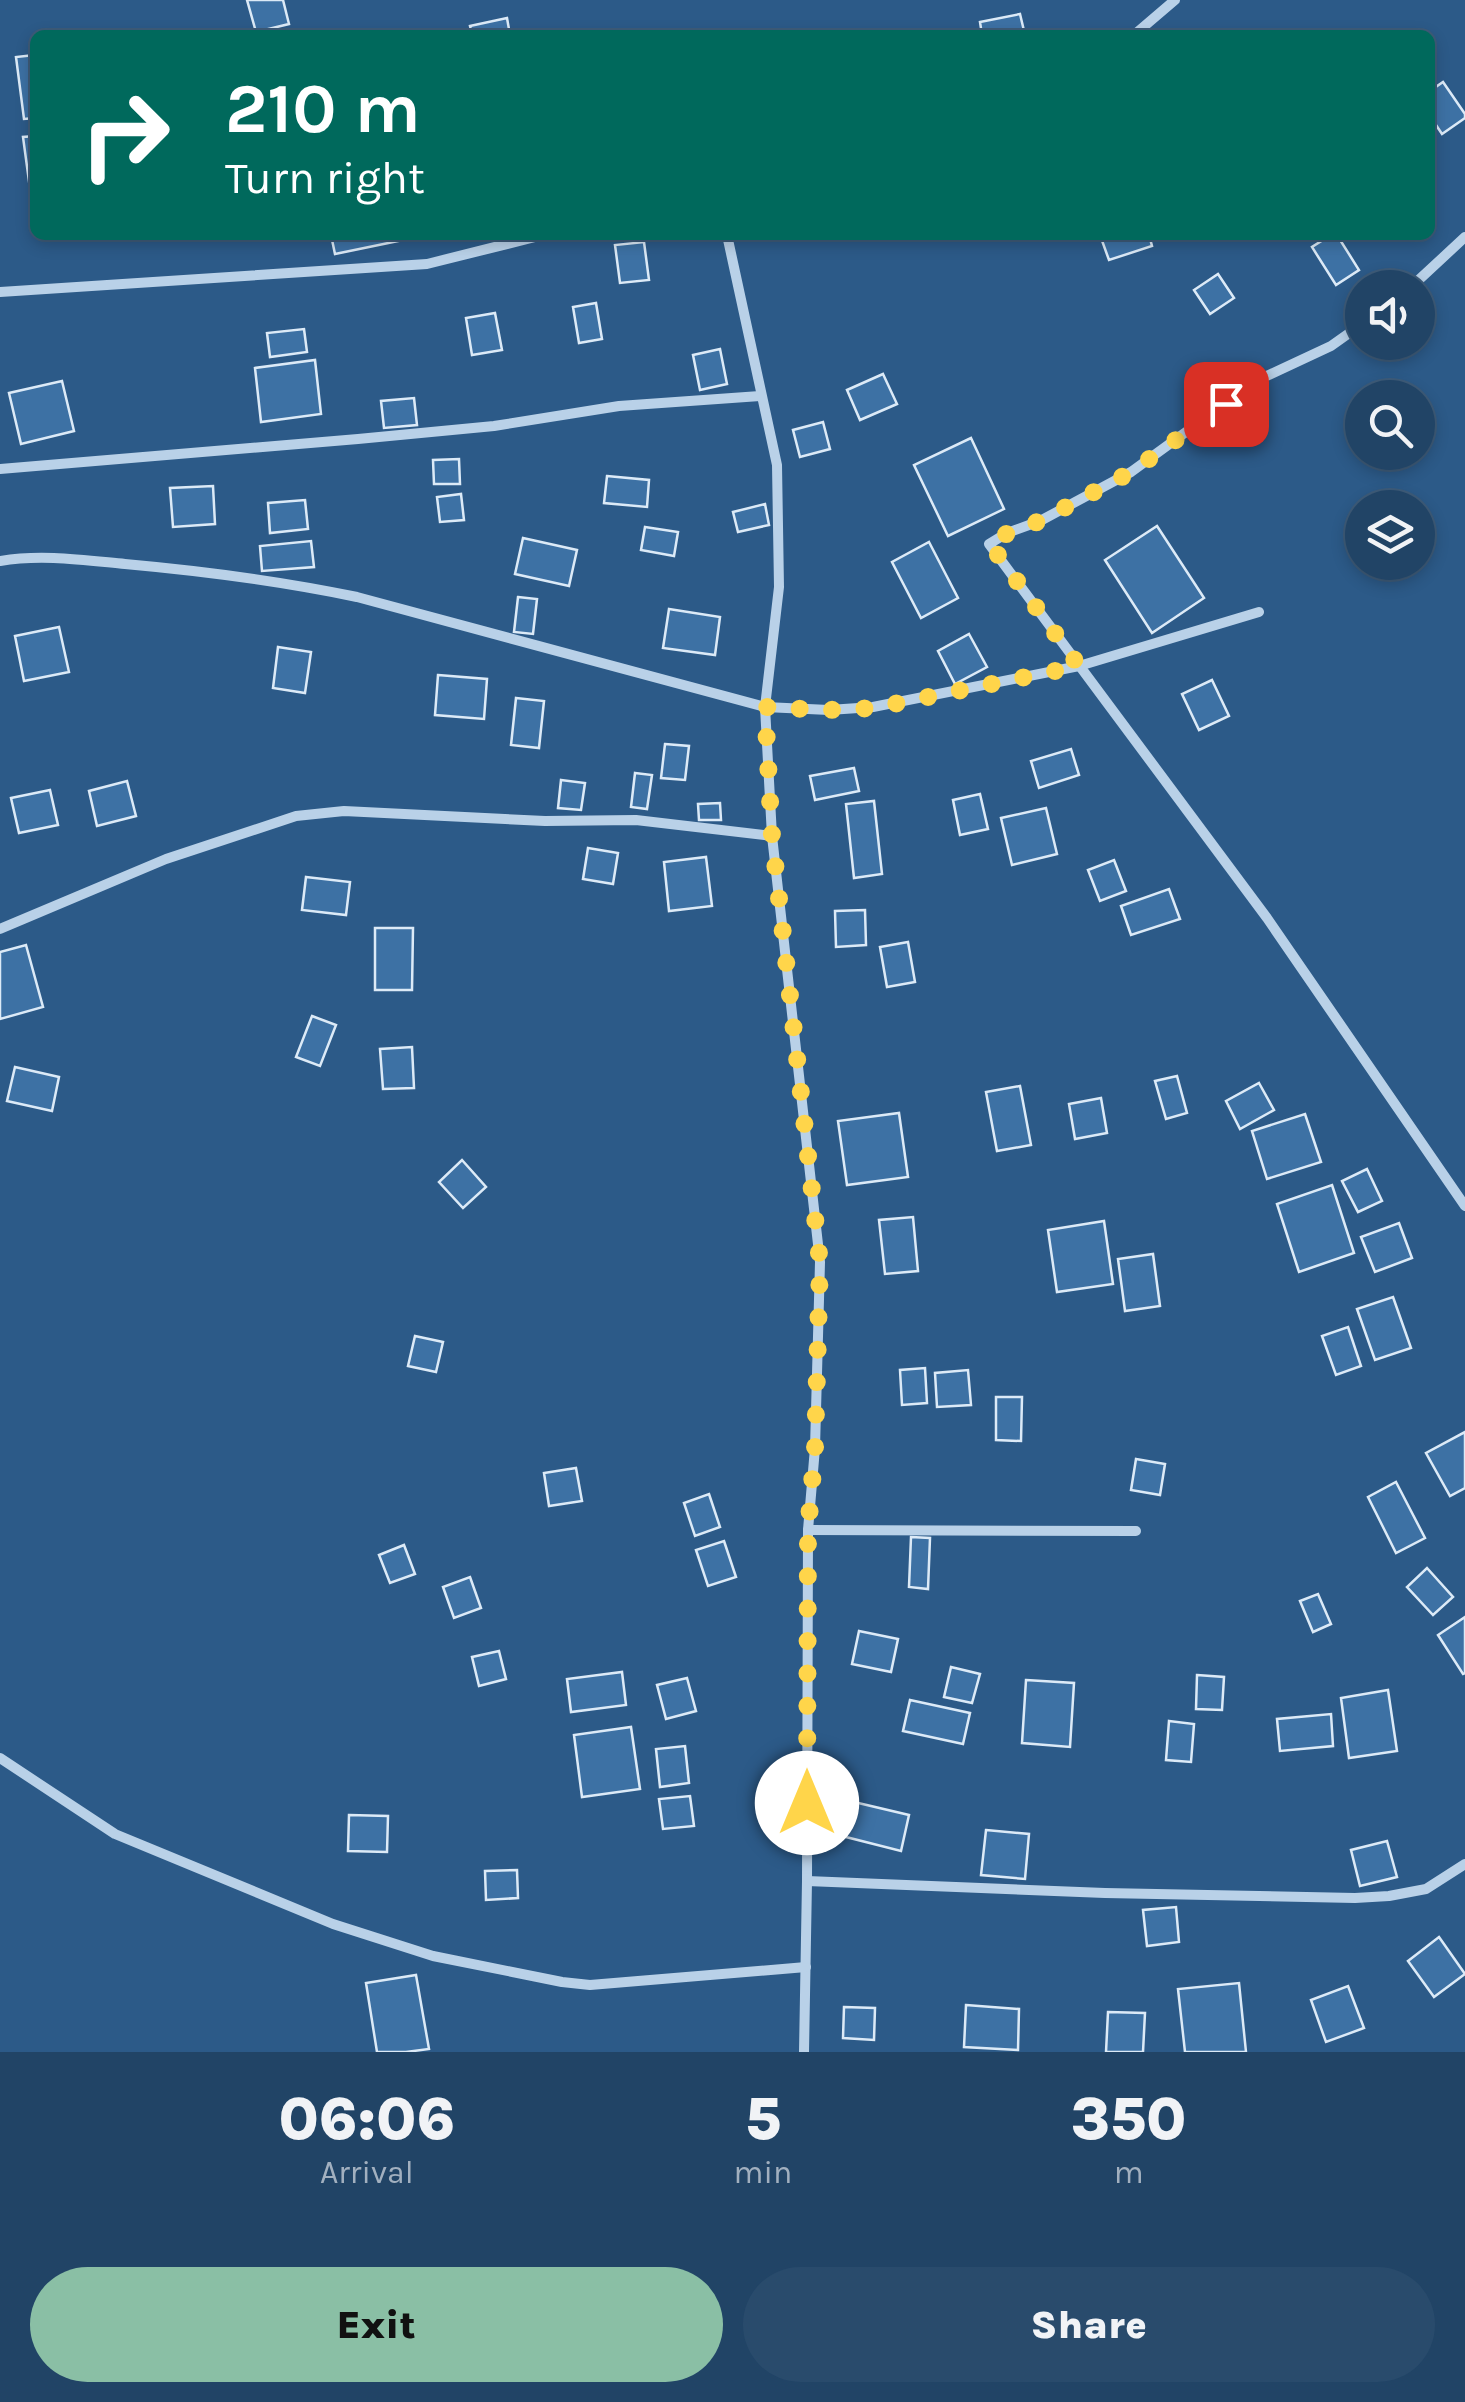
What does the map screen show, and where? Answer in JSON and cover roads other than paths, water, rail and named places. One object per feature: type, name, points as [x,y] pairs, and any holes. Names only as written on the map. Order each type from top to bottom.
[{"type":"street","points":[[1140,30],[1176,0]]},
{"type":"street","points":[[1430,270],[1465,238]]},
{"type":"street","points":[[0,292],[427,264],[522,240]]},
{"type":"street","points":[[728,240],[777,465],[779,587],[765,707],[772,836],[820,1262],[815,1448],[808,1530],[804,2052]]},
{"type":"street","points":[[1345,336],[1256,382],[1131,472],[990,544],[1266,918],[1465,1206]]},
{"type":"street","points":[[0,470],[494,426],[619,406],[760,396]]},
{"type":"street","points":[[0,562],[55,558],[213,572],[296,585],[357,597],[765,707],[829,710],[874,708],[1079,666],[1259,612]]},
{"type":"street","points":[[0,929],[166,860],[296,816],[344,810],[544,821],[636,820],[772,836]]},
{"type":"street","points":[[808,1530],[1136,1531]]},
{"type":"street","points":[[0,1758],[115,1834],[333,1924],[433,1956],[590,1985],[806,1966]]},
{"type":"street","points":[[807,1881],[1355,1898],[1426,1889],[1465,1864]]}]
